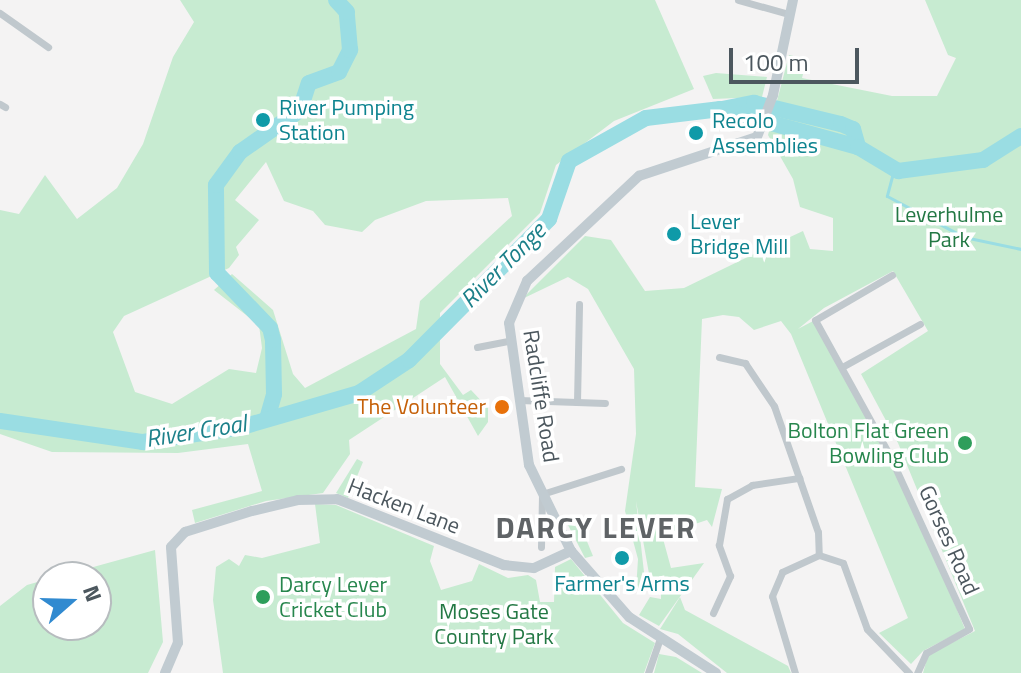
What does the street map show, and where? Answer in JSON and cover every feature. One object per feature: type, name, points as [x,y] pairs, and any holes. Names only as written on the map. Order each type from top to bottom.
[{"type":"main road","name":"Radcliffe Road","points":[[716,673],[636,622],[571,551],[529,465],[509,341],[513,306],[527,281],[639,176],[757,137],[773,95],[793,0]]},
{"type":"main road","name":"Hacken Lane","points":[[165,673],[178,643],[169,562],[175,540],[192,529],[253,510],[298,500],[337,499],[504,565],[534,568],[571,551]]},
{"type":"street","points":[[738,0],[789,14]]},
{"type":"street","points":[[0,13],[48,47]]},
{"type":"street","name":"Gorses Road","points":[[892,275],[815,320],[914,506],[969,629],[934,647],[917,673]]},
{"type":"street","points":[[577,402],[579,304]]},
{"type":"street","points":[[842,367],[920,324]]},
{"type":"street","points":[[477,347],[509,341]]},
{"type":"street","points":[[719,357],[745,363],[761,380],[818,532],[819,555]]},
{"type":"street","points":[[517,399],[605,403]]},
{"type":"street","points":[[541,547],[542,494],[621,469]]},
{"type":"street","points":[[713,613],[730,576],[719,545],[727,499],[752,485],[799,478]]},
{"type":"street","points":[[795,673],[772,596],[782,572],[819,555],[843,563],[867,629],[909,673]]},
{"type":"street","points":[[648,673],[659,635]]},
{"type":"green space","points":[[180,0],[655,0],[694,89],[614,121],[556,165],[540,213],[440,313],[440,364],[463,395],[471,390],[488,408],[488,422],[478,436],[445,377],[349,440],[350,454],[323,493],[266,501],[195,523],[192,510],[262,491],[248,444],[178,453],[52,452],[0,434],[0,210],[19,214],[45,175],[77,219],[117,188],[143,144],[173,57],[194,22]],"holes":[[[266,162],[284,201],[313,211],[325,225],[362,232],[375,220],[426,201],[508,198],[512,216],[420,301],[416,329],[305,388],[293,374],[273,310],[232,274],[214,290],[259,325],[262,348],[256,373],[229,369],[172,404],[135,392],[113,332],[124,316],[229,268],[239,255],[236,247],[259,220],[235,200]]]},
{"type":"green space","name":"Leverhulme Park","points":[[925,0],[1021,0],[1021,673],[923,673],[928,655],[975,631],[898,443],[861,374],[928,331],[893,271],[824,308],[798,329],[815,320],[914,506],[965,629],[923,651],[911,664],[879,633],[908,618],[791,334],[781,321],[754,330],[739,317],[723,315],[702,319],[695,487],[722,489],[712,527],[707,520],[662,535],[671,568],[704,563],[659,626],[639,615],[650,597],[661,599],[661,589],[651,585],[636,501],[645,581],[644,592],[636,590],[638,559],[625,511],[636,434],[634,369],[588,289],[568,277],[522,299],[585,236],[611,240],[645,291],[684,288],[764,249],[767,255],[778,250],[775,244],[803,231],[810,249],[833,251],[833,218],[800,207],[793,179],[768,135],[789,55],[807,59],[802,78],[892,96],[937,96],[956,58],[948,55]]},
{"type":"green space","points":[[716,73],[767,77],[762,97],[713,99],[703,76]]},
{"type":"green space","points":[[357,459],[363,462],[348,498],[336,493]]},
{"type":"green space","name":"Moses Gate Country Park","points":[[315,504],[336,505],[434,546],[430,561],[441,590],[472,581],[479,564],[508,578],[528,575],[536,580],[540,602],[554,602],[555,567],[571,559],[623,623],[655,643],[644,673],[223,673],[213,600],[216,567],[229,559],[239,566],[245,555],[262,558],[320,543]]},
{"type":"green space","points":[[579,522],[593,556],[585,558],[568,525]]},
{"type":"green space","points":[[155,550],[163,642],[148,673],[0,673],[0,606],[32,584],[32,641],[112,641],[112,562]]},
{"type":"green space","points":[[680,597],[685,610],[788,666],[791,673],[727,673],[678,634],[660,629]]},
{"type":"green space","points":[[659,654],[676,657],[702,673],[654,673]]},
{"type":"waterway","name":"River Croal","points":[[267,419],[274,394],[273,340],[270,328],[217,273],[216,185],[240,152],[300,110],[309,83],[339,72],[350,50],[347,12],[336,0]]},
{"type":"waterway","name":"River Tonge","points":[[722,109],[754,103],[841,124],[853,129],[858,147]]},
{"type":"waterway","name":"River Tonge","points":[[0,421],[143,442],[242,427],[359,393],[409,360],[549,219],[569,161],[646,118],[720,109],[858,147],[898,171],[983,160],[1021,136]]},
{"type":"waterway","points":[[894,169],[887,196],[964,237],[1021,249]]},
{"type":"place","name":"River Pumping Station","points":[[263,120]]},
{"type":"place","name":"Recolo Assemblies","points":[[696,133]]},
{"type":"place","name":"Lever Bridge Mill","points":[[674,234]]},
{"type":"place","name":"The Volunteer","points":[[502,407]]},
{"type":"place","name":"Bolton Flat Green Bowling Club","points":[[965,443]]},
{"type":"place","name":"Farmer's Arms","points":[[622,558]]},
{"type":"place","name":"Darcy Lever Cricket Club","points":[[263,597]]},
{"type":"district","name":"DARCY LEVER","points":[[596,527]]}]
